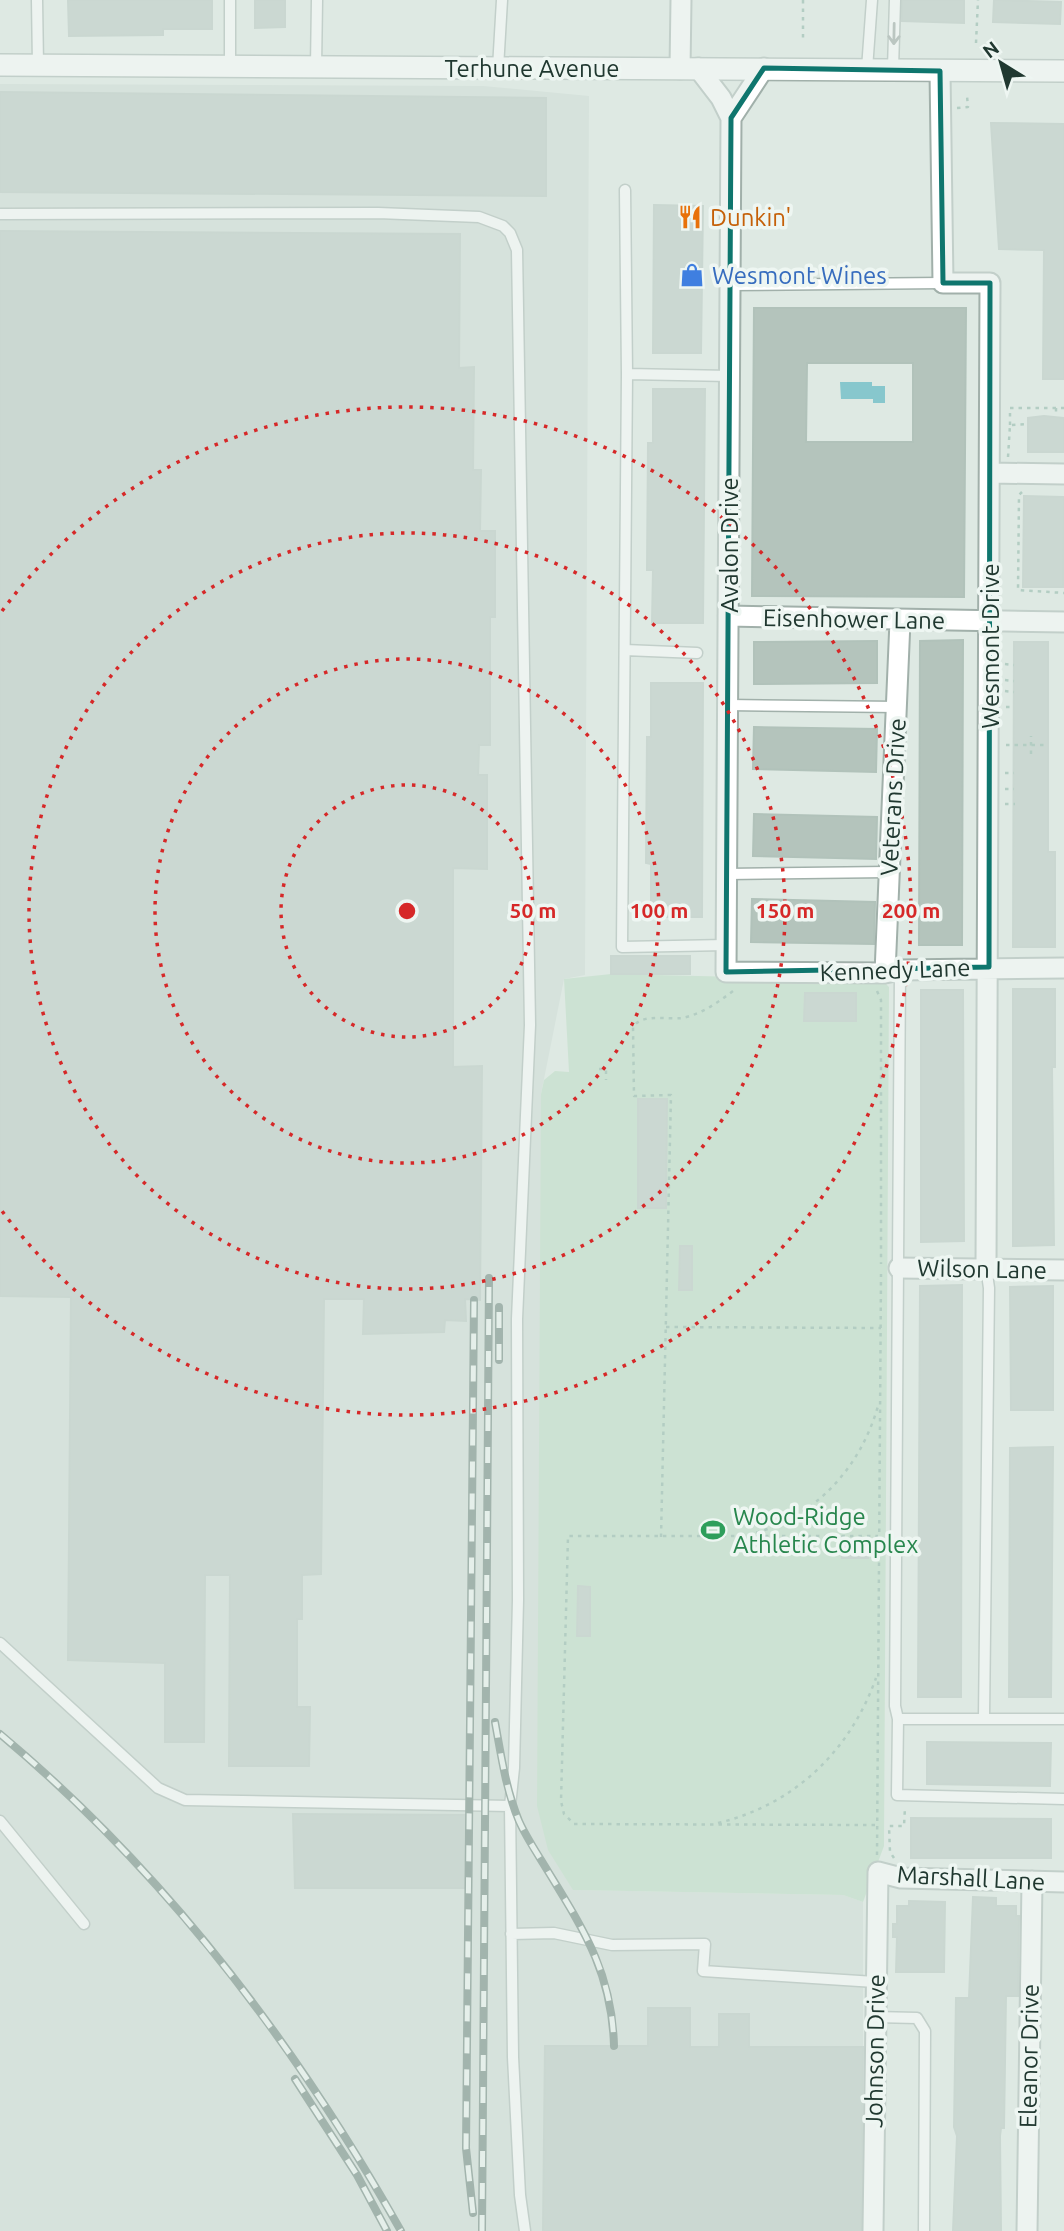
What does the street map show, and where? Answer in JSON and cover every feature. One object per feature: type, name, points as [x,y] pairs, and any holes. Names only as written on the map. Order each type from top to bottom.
[{"type":"street","points":[[681,0],[689,68],[721,98],[731,118]]},
{"type":"street","name":"Terhune Avenue","points":[[0,65],[1064,71]]},
{"type":"street","points":[[731,118],[764,68]]},
{"type":"street","points":[[940,71],[943,283]]},
{"type":"street","name":"Avalon Drive","points":[[731,118],[726,945],[732,980]]},
{"type":"street","name":"Wesmont Drive","points":[[943,283],[990,283],[986,1267]]},
{"type":"street","points":[[990,473],[1064,474]]},
{"type":"street","name":"Eisenhower Lane","points":[[728,617],[1064,622]]},
{"type":"street","name":"Veterans Drive","points":[[886,977],[888,872],[898,707],[900,621]]},
{"type":"street","name":"Kennedy Lane","points":[[732,980],[886,977],[989,967],[1064,968]]},
{"type":"street","name":"Wilson Lane","points":[[899,1268],[1064,1270]]},
{"type":"street","name":"Marshall Lane","points":[[878,1872],[901,1878],[1064,1882]]},
{"type":"street","name":"Johnson Drive","points":[[873,2231],[878,1872]]},
{"type":"street","name":"Eleanor Drive","points":[[1027,2231],[1032,1881]]},
{"type":"lane","points":[[37,0],[38,65]]},
{"type":"lane","points":[[230,0],[230,66]]},
{"type":"lane","points":[[316,66],[317,0]]},
{"type":"lane","points":[[498,68],[502,0]]},
{"type":"lane","points":[[867,69],[872,0]]},
{"type":"lane","points":[[893,69],[895,0]]},
{"type":"lane","points":[[625,190],[627,374],[622,947],[726,945]]},
{"type":"lane","points":[[0,214],[378,213],[479,217],[503,226],[510,233],[517,250],[530,1025],[517,1319],[518,1600],[514,1768],[510,1807],[513,2057],[525,2231]]},
{"type":"lane","points":[[730,285],[943,283]]},
{"type":"lane","points":[[627,374],[730,376]]},
{"type":"lane","points":[[625,650],[697,653]]},
{"type":"lane","points":[[728,705],[898,707]]},
{"type":"lane","points":[[727,874],[888,872]]},
{"type":"lane","points":[[886,977],[899,1268],[895,1706],[898,1719],[897,1795],[1064,1799]]},
{"type":"lane","points":[[984,1718],[989,1288],[986,1267]]},
{"type":"lane","points":[[0,1643],[158,1788],[186,1800],[510,1807]]},
{"type":"lane","points":[[898,1719],[1064,1719]]},
{"type":"lane","points":[[0,1821],[84,1924]]},
{"type":"lane","points":[[511,1934],[554,1933],[612,1945],[705,1944],[703,1971],[875,1982]]},
{"type":"lane","points":[[875,2017],[917,2018],[925,2031],[924,2231]]},
{"type":"path","points":[[803,0],[803,41]]},
{"type":"path","points":[[976,43],[978,0]]},
{"type":"path","points":[[957,108],[968,107],[967,96]]},
{"type":"path","points":[[1007,460],[1010,408],[1064,408]]},
{"type":"path","points":[[1056,408],[1056,416]]},
{"type":"path","points":[[1010,425],[1028,424]]},
{"type":"path","points":[[1031,491],[1019,495],[1018,590],[1064,593]]},
{"type":"path","points":[[1005,664],[1014,665]]},
{"type":"path","points":[[1006,680],[1014,681]]},
{"type":"path","points":[[1005,691],[1014,692]]},
{"type":"path","points":[[1006,707],[1014,707]]},
{"type":"path","points":[[1031,736],[1031,754]]},
{"type":"path","points":[[1006,745],[1046,745]]},
{"type":"path","points":[[1005,773],[1014,773]]},
{"type":"path","points":[[1005,789],[1014,789]]},
{"type":"path","points":[[1005,804],[1014,804]]},
{"type":"path","points":[[886,977],[879,995],[881,1328],[875,1825],[878,1872],[898,1863],[891,1852],[889,1826],[904,1826],[906,1795]]},
{"type":"path","points":[[661,1537],[670,1094],[634,1096],[633,1027],[641,1020],[681,1018],[705,1011],[732,980]]},
{"type":"path","points":[[599,1069],[606,1069],[606,1080]]},
{"type":"path","points":[[666,1326],[881,1328]]},
{"type":"path","points":[[742,1536],[792,1518],[835,1485],[867,1438],[879,1402]]},
{"type":"path","points":[[875,1825],[574,1824],[562,1808],[568,1536],[879,1536]]},
{"type":"path","points":[[711,1825],[771,1804],[822,1766],[850,1733],[877,1675]]},
{"type":"highlighted area","points":[[764,68],[940,71],[943,283],[990,283],[989,967],[726,972],[731,118]]},
{"type":"shaded area","points":[[0,84],[483,86],[589,96],[585,975],[564,979],[541,1094],[573,1890],[843,1895],[863,1902],[863,2231],[0,2231]]},
{"type":"green space","name":"Wood-Ridge Athletic Complex","points":[[611,974],[882,980],[889,987],[884,1846],[863,1902],[843,1895],[573,1890],[548,1850],[537,1806],[541,1094],[544,1080],[555,1071],[569,1072],[564,979]]},
{"type":"water","points":[[840,382],[872,382],[872,386],[885,386],[885,403],[873,403],[873,399],[841,399]]},
{"type":"building","points":[[68,0],[212,0],[212,29],[163,29],[163,35],[69,36]]},
{"type":"building","points":[[255,0],[285,0],[285,27],[255,28]]},
{"type":"building","points":[[902,0],[964,0],[964,23],[902,21]]},
{"type":"building","points":[[994,0],[1061,2],[1060,24],[993,22]]},
{"type":"building","points":[[0,92],[546,98],[546,196],[0,192]]},
{"type":"building","points":[[991,123],[1064,124],[1064,379],[1043,379],[1044,250],[999,249]]},
{"type":"building","points":[[654,205],[703,206],[701,353],[653,353]]},
{"type":"building","points":[[0,231],[460,234],[459,368],[474,367],[473,470],[481,470],[480,531],[495,531],[495,617],[490,617],[490,745],[479,745],[478,775],[487,775],[487,869],[453,868],[453,1067],[482,1066],[480,1300],[465,1299],[466,1321],[445,1320],[444,1332],[363,1334],[364,1299],[324,1299],[321,1574],[302,1575],[302,1619],[297,1619],[297,1707],[310,1707],[309,1766],[229,1766],[230,1575],[205,1575],[204,1742],[165,1742],[165,1663],[68,1660],[71,1297],[0,1296]]},
{"type":"building","points":[[754,308],[966,308],[964,597],[752,596]],"holes":[[[807,363],[913,363],[913,442],[806,442]]]},
{"type":"building","points":[[653,389],[705,389],[703,623],[652,623],[653,570],[647,570],[648,443],[653,443]]},
{"type":"building","points":[[1028,418],[1064,418],[1064,452],[1028,452]]},
{"type":"building","points":[[1024,496],[1064,497],[1063,587],[1023,587]]},
{"type":"building","points":[[963,640],[962,945],[919,945],[920,641]]},
{"type":"building","points":[[877,641],[877,683],[754,684],[754,642]]},
{"type":"building","points":[[1014,642],[1048,642],[1048,852],[1055,852],[1055,947],[1013,947]]},
{"type":"building","points":[[651,683],[703,683],[702,917],[651,917],[651,864],[646,863],[647,737],[651,737]]},
{"type":"building","points":[[754,727],[877,729],[876,772],[753,769]]},
{"type":"building","points":[[754,814],[877,817],[876,859],[753,856]]},
{"type":"building","points":[[752,899],[875,902],[874,944],[751,942]]},
{"type":"building","points":[[611,956],[690,956],[690,974],[611,974]]},
{"type":"building","points":[[1013,989],[1055,989],[1055,1067],[1052,1067],[1054,1245],[1013,1246]]},
{"type":"building","points":[[921,990],[963,990],[964,1241],[921,1242]]},
{"type":"building","points":[[805,993],[856,993],[856,1021],[804,1021]]},
{"type":"building","points":[[638,1099],[667,1099],[666,1208],[638,1208]]},
{"type":"building","points":[[680,1246],[692,1246],[692,1290],[679,1290]]},
{"type":"building","points":[[962,1285],[961,1697],[918,1697],[920,1286]]},
{"type":"building","points":[[1053,1286],[1053,1410],[1011,1410],[1010,1287]]},
{"type":"building","points":[[1053,1447],[1051,1697],[1009,1697],[1010,1448]]},
{"type":"building","points":[[842,1541],[868,1541],[868,1558],[842,1558]]},
{"type":"building","points":[[578,1586],[590,1587],[590,1636],[577,1636]]},
{"type":"building","points":[[927,1742],[1051,1743],[1050,1786],[927,1784]]},
{"type":"building","points":[[293,1814],[467,1815],[466,1888],[295,1888]]},
{"type":"building","points":[[911,1818],[1051,1819],[1051,1858],[911,1858]]},
{"type":"building","points":[[973,1897],[996,1898],[996,1906],[1016,1906],[1016,1916],[1019,1916],[1018,1996],[1006,1996],[1004,2128],[1001,2128],[1000,2136],[1001,2231],[953,2231],[957,2136],[954,2127],[956,1998],[969,1998]]},
{"type":"building","points":[[909,1901],[945,1902],[944,1972],[896,1972],[897,1937],[893,1937],[893,1924],[897,1924],[897,1906],[909,1906]]},
{"type":"building","points":[[648,2008],[690,2008],[690,2047],[719,2047],[719,2014],[749,2014],[749,2047],[863,2047],[861,2231],[543,2231],[545,2046],[648,2046]]},
{"type":"railway","points":[[482,2231],[489,1278]]},
{"type":"railway","points":[[473,2213],[466,2148],[474,1300]]},
{"type":"railway","points":[[499,1307],[499,1360]]},
{"type":"railway","points":[[495,1722],[507,1785],[519,1821],[585,1935],[602,1975],[612,2020],[614,2046]]},
{"type":"railway","points":[[0,1734],[60,1787],[117,1843],[172,1903],[223,1965],[318,2095],[401,2231]]},
{"type":"railway","points":[[295,2079],[357,2175],[387,2231]]},
{"type":"place","name":"Dunkin'","points":[[690,217]]},
{"type":"place","name":"Wesmont Wines","points":[[692,275]]},
{"type":"place","name":"Wood-Ridge Athletic Complex","points":[[713,1530]]}]
